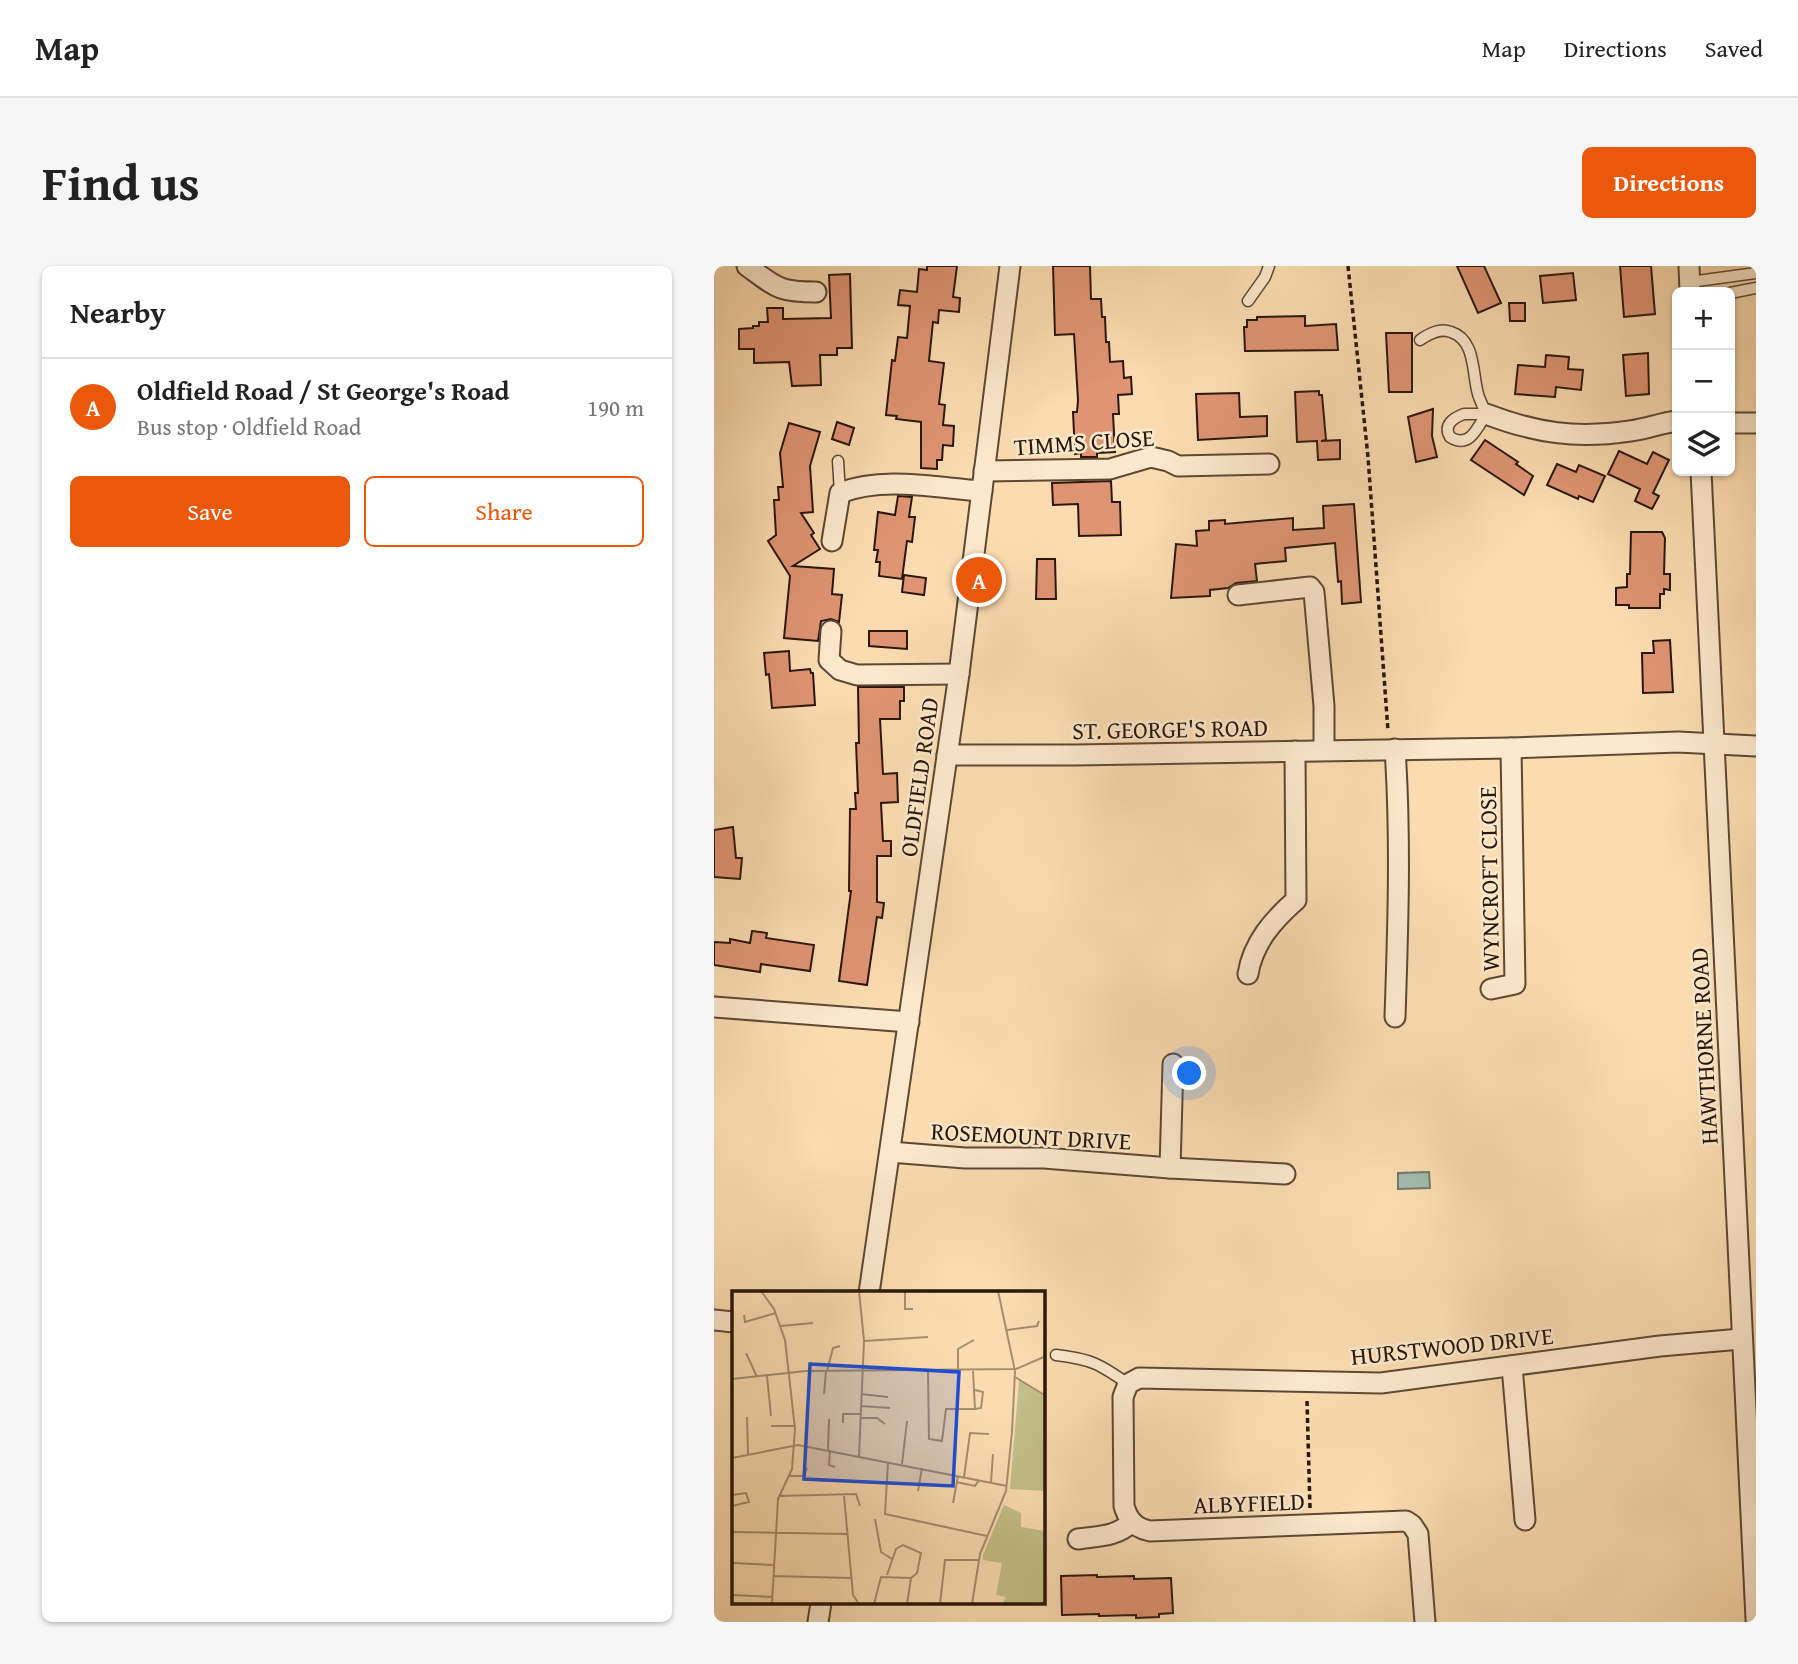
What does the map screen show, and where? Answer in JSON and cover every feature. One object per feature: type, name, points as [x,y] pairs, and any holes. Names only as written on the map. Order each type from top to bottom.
[{"type":"street","points":[[747,266],[774,287],[788,292],[816,292]]},
{"type":"street","name":"OLDFIELD ROAD","points":[[869,1291],[959,674],[1010,266]]},
{"type":"street","points":[[1486,414],[1517,426],[1571,436],[1630,431],[1672,422]]},
{"type":"street","points":[[1735,423],[1756,423]]},
{"type":"street","name":"TIMMS CLOSE","points":[[984,471],[1110,470],[1151,457],[1168,461],[1178,467],[1269,464]]},
{"type":"street","name":"HAWTHORNE ROAD","points":[[1701,476],[1756,1618]]},
{"type":"street","points":[[832,541],[840,493],[879,483],[982,491]]},
{"type":"street","points":[[1238,595],[1310,587],[1314,592],[1324,706],[1324,750]]},
{"type":"street","points":[[831,631],[829,660],[840,670],[857,675],[959,674]]},
{"type":"street","name":"ST. GEORGE'S ROAD","points":[[947,755],[1511,748],[1678,742],[1756,746]]},
{"type":"street","name":"WYNCROFT CLOSE","points":[[1491,989],[1515,984],[1511,748]]},
{"type":"street","points":[[1395,749],[1398,870],[1395,1017]]},
{"type":"street","points":[[1248,974],[1251,958],[1274,919],[1296,900],[1294,751]]},
{"type":"street","points":[[714,1007],[909,1022]]},
{"type":"street","points":[[1170,1168],[1173,1064]]},
{"type":"street","name":"ROSEMOUNT DRIVE","points":[[890,1152],[965,1158],[1044,1158],[1285,1174]]},
{"type":"street","points":[[714,1320],[732,1322]]},
{"type":"street","name":"HURSTWOOD DRIVE","points":[[1128,1384],[1139,1378],[1381,1383],[1660,1346],[1741,1339]]},
{"type":"street","points":[[1512,1366],[1525,1520]]},
{"type":"street","points":[[1078,1539],[1112,1535],[1132,1522],[1127,1517],[1124,1506],[1123,1397],[1128,1384]]},
{"type":"street","name":"ALBYFIELD","points":[[1132,1522],[1141,1529],[1150,1531],[1406,1521],[1418,1534],[1425,1622]]},
{"type":"street","points":[[818,1622],[821,1604]]},
{"type":"lane","points":[[1248,301],[1265,277],[1269,266]]},
{"type":"lane","points":[[1690,280],[1756,273]]},
{"type":"lane","points":[[1735,292],[1756,288]]},
{"type":"lane","points":[[1420,340],[1444,330],[1458,334],[1467,344],[1478,393],[1486,414]]},
{"type":"lane","points":[[838,461],[840,493]]},
{"type":"lane","points":[[1056,1355],[1085,1358],[1103,1366],[1128,1384]]},
{"type":"path","points":[[1348,266],[1368,457],[1389,735],[1395,749]]},
{"type":"path","points":[[1306,1381],[1311,1525]]},
{"type":"shaded area","points":[[1429,1172],[1430,1188],[1398,1189],[1398,1173]]},
{"type":"building","points":[[927,266],[957,266],[953,297],[960,298],[959,312],[939,310],[938,323],[933,322],[929,361],[944,363],[939,404],[945,405],[943,425],[954,426],[953,446],[943,445],[942,460],[937,460],[937,469],[921,468],[921,422],[886,415],[892,360],[895,361],[898,337],[907,338],[910,306],[898,305],[900,290],[917,292],[919,269],[927,270]]},
{"type":"building","points":[[1053,266],[1090,266],[1091,299],[1101,299],[1110,362],[1123,361],[1124,378],[1131,377],[1132,394],[1118,395],[1119,414],[1113,414],[1115,452],[1097,453],[1097,457],[1081,457],[1081,453],[1075,454],[1073,412],[1077,412],[1078,400],[1074,334],[1055,335]]},
{"type":"building","points":[[1457,266],[1484,266],[1501,303],[1478,313]]},
{"type":"building","points":[[1620,266],[1651,266],[1655,314],[1624,317]]},
{"type":"building","points":[[1573,273],[1576,300],[1543,303],[1540,276]]},
{"type":"building","points":[[850,274],[852,348],[837,348],[837,355],[820,355],[821,385],[792,386],[789,362],[754,363],[754,349],[739,349],[739,329],[753,328],[759,326],[759,322],[768,322],[767,308],[783,308],[783,319],[831,318],[829,275]]},
{"type":"building","points":[[1509,303],[1525,303],[1525,321],[1510,321]]},
{"type":"building","points":[[1305,316],[1305,326],[1336,324],[1338,350],[1245,351],[1244,327],[1247,327],[1247,320],[1257,320],[1257,317]]},
{"type":"building","points":[[1386,333],[1412,333],[1412,392],[1389,392]]},
{"type":"building","points":[[1648,353],[1649,394],[1626,396],[1623,355]]},
{"type":"building","points":[[1546,355],[1569,357],[1568,369],[1583,370],[1581,390],[1556,387],[1555,397],[1515,394],[1518,365],[1545,367]]},
{"type":"building","points":[[1319,391],[1319,395],[1322,395],[1326,440],[1321,441],[1340,440],[1340,459],[1318,460],[1317,441],[1297,442],[1295,392]]},
{"type":"building","points":[[1239,393],[1240,417],[1267,416],[1267,436],[1198,440],[1196,394]]},
{"type":"building","points":[[1433,409],[1432,436],[1437,457],[1416,462],[1408,417]]},
{"type":"building","points":[[837,422],[854,428],[849,445],[832,439]]},
{"type":"building","points":[[789,423],[820,432],[810,466],[813,512],[801,513],[814,533],[811,535],[820,549],[793,566],[834,569],[832,594],[842,595],[839,622],[831,619],[821,621],[818,641],[784,638],[790,576],[768,541],[776,535],[774,500],[779,500],[778,487],[783,487],[780,453]]},
{"type":"building","points":[[1485,440],[1518,462],[1516,464],[1533,476],[1524,495],[1471,460]]},
{"type":"building","points":[[1619,451],[1647,464],[1653,452],[1669,460],[1653,493],[1659,496],[1652,509],[1635,501],[1640,489],[1608,474]]},
{"type":"building","points":[[1557,464],[1576,472],[1579,465],[1605,476],[1593,502],[1579,496],[1578,499],[1547,485]]},
{"type":"building","points":[[1111,481],[1112,502],[1120,502],[1121,535],[1079,536],[1078,504],[1053,505],[1052,483]]},
{"type":"building","points":[[898,496],[912,497],[909,517],[915,517],[912,542],[907,541],[902,579],[879,576],[880,562],[876,562],[878,550],[874,550],[878,512],[895,515]]},
{"type":"building","points":[[1354,504],[1361,602],[1342,604],[1335,543],[1285,548],[1286,561],[1255,564],[1257,581],[1210,590],[1210,596],[1171,598],[1176,544],[1197,546],[1196,531],[1209,530],[1209,521],[1225,520],[1225,524],[1293,518],[1293,530],[1324,528],[1323,506]]},
{"type":"building","points":[[1631,532],[1662,532],[1665,538],[1664,574],[1670,574],[1670,590],[1664,589],[1664,594],[1660,594],[1660,608],[1629,608],[1629,605],[1616,605],[1616,588],[1627,587],[1627,574],[1630,574]]},
{"type":"building","points":[[1037,559],[1055,559],[1056,599],[1036,599]]},
{"type":"building","points":[[904,575],[926,578],[924,595],[902,592]]},
{"type":"building","points":[[869,631],[907,631],[907,649],[869,646]]},
{"type":"building","points":[[1670,640],[1673,692],[1643,693],[1642,653],[1654,653],[1653,641]]},
{"type":"building","points":[[789,651],[790,671],[810,669],[813,673],[815,705],[772,708],[764,653]]},
{"type":"building","points":[[858,687],[904,687],[904,701],[900,701],[900,719],[880,719],[883,774],[897,773],[898,802],[881,803],[883,841],[891,841],[891,856],[877,856],[877,902],[884,903],[882,918],[877,917],[867,985],[839,981],[851,891],[850,809],[856,809],[855,793],[858,793]]},
{"type":"building","points":[[733,827],[736,858],[742,858],[740,879],[714,877],[714,830]]},
{"type":"building","points":[[752,931],[767,933],[766,938],[814,945],[810,971],[761,964],[760,972],[714,965],[714,942],[730,943],[730,939],[750,943]]},
{"type":"building","points":[[1061,1576],[1134,1576],[1134,1579],[1171,1578],[1173,1613],[1136,1618],[1136,1615],[1062,1615]]},
{"type":"place","name":"Oldfield Road / St George's Road","points":[[979,580]]}]
